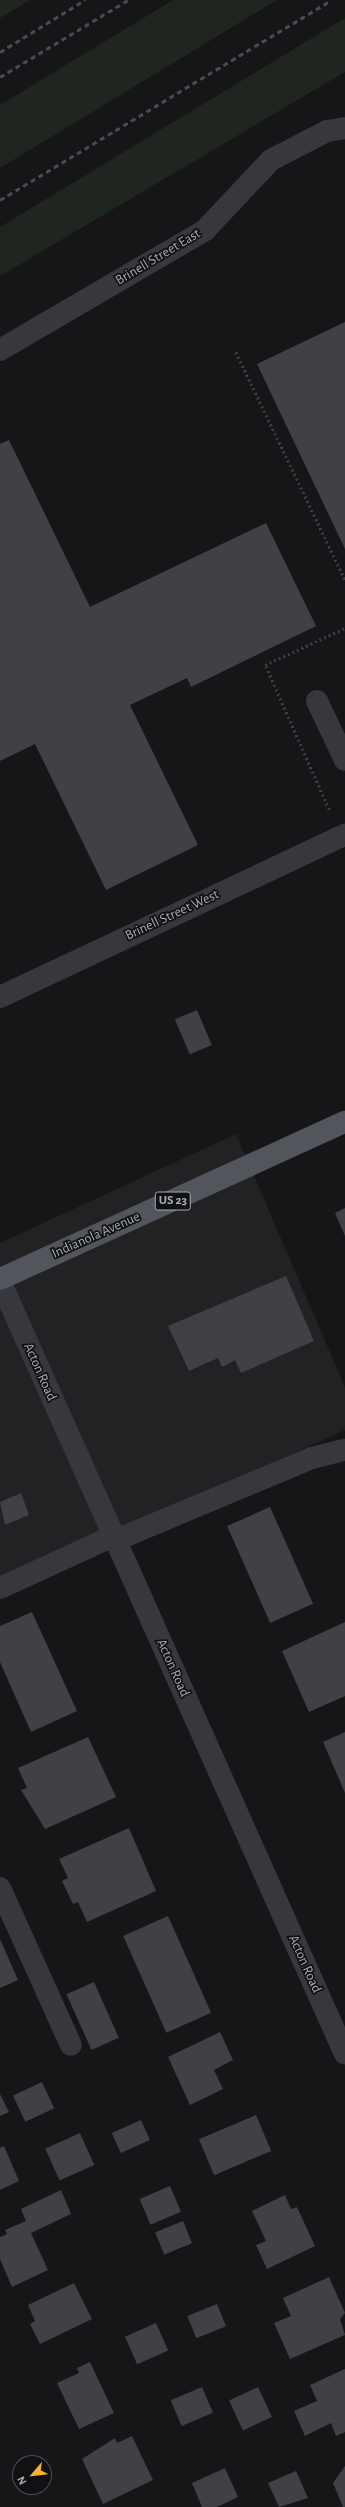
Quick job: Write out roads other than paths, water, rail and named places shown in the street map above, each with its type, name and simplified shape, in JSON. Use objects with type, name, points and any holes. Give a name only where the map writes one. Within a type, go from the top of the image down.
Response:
[{"type":"main road","name":"Indianola Avenue","points":[[0,1280],[345,1122]]},
{"type":"street","name":"Brinell Street East","points":[[0,350],[205,230],[271,160],[327,131],[345,128]]},
{"type":"street","points":[[317,701],[345,760]]},
{"type":"street","name":"Brinell Street West","points":[[0,997],[345,835]]},
{"type":"street","name":"Acton Road","points":[[0,1280],[345,2054]]},
{"type":"street","points":[[0,1588],[114,1538],[312,1458],[345,1450]]},
{"type":"street","points":[[0,1888],[71,2045]]},
{"type":"railway","points":[[0,52],[85,0]]},
{"type":"railway","points":[[0,77],[128,0]]},
{"type":"railway","points":[[0,200],[331,0]]}]
